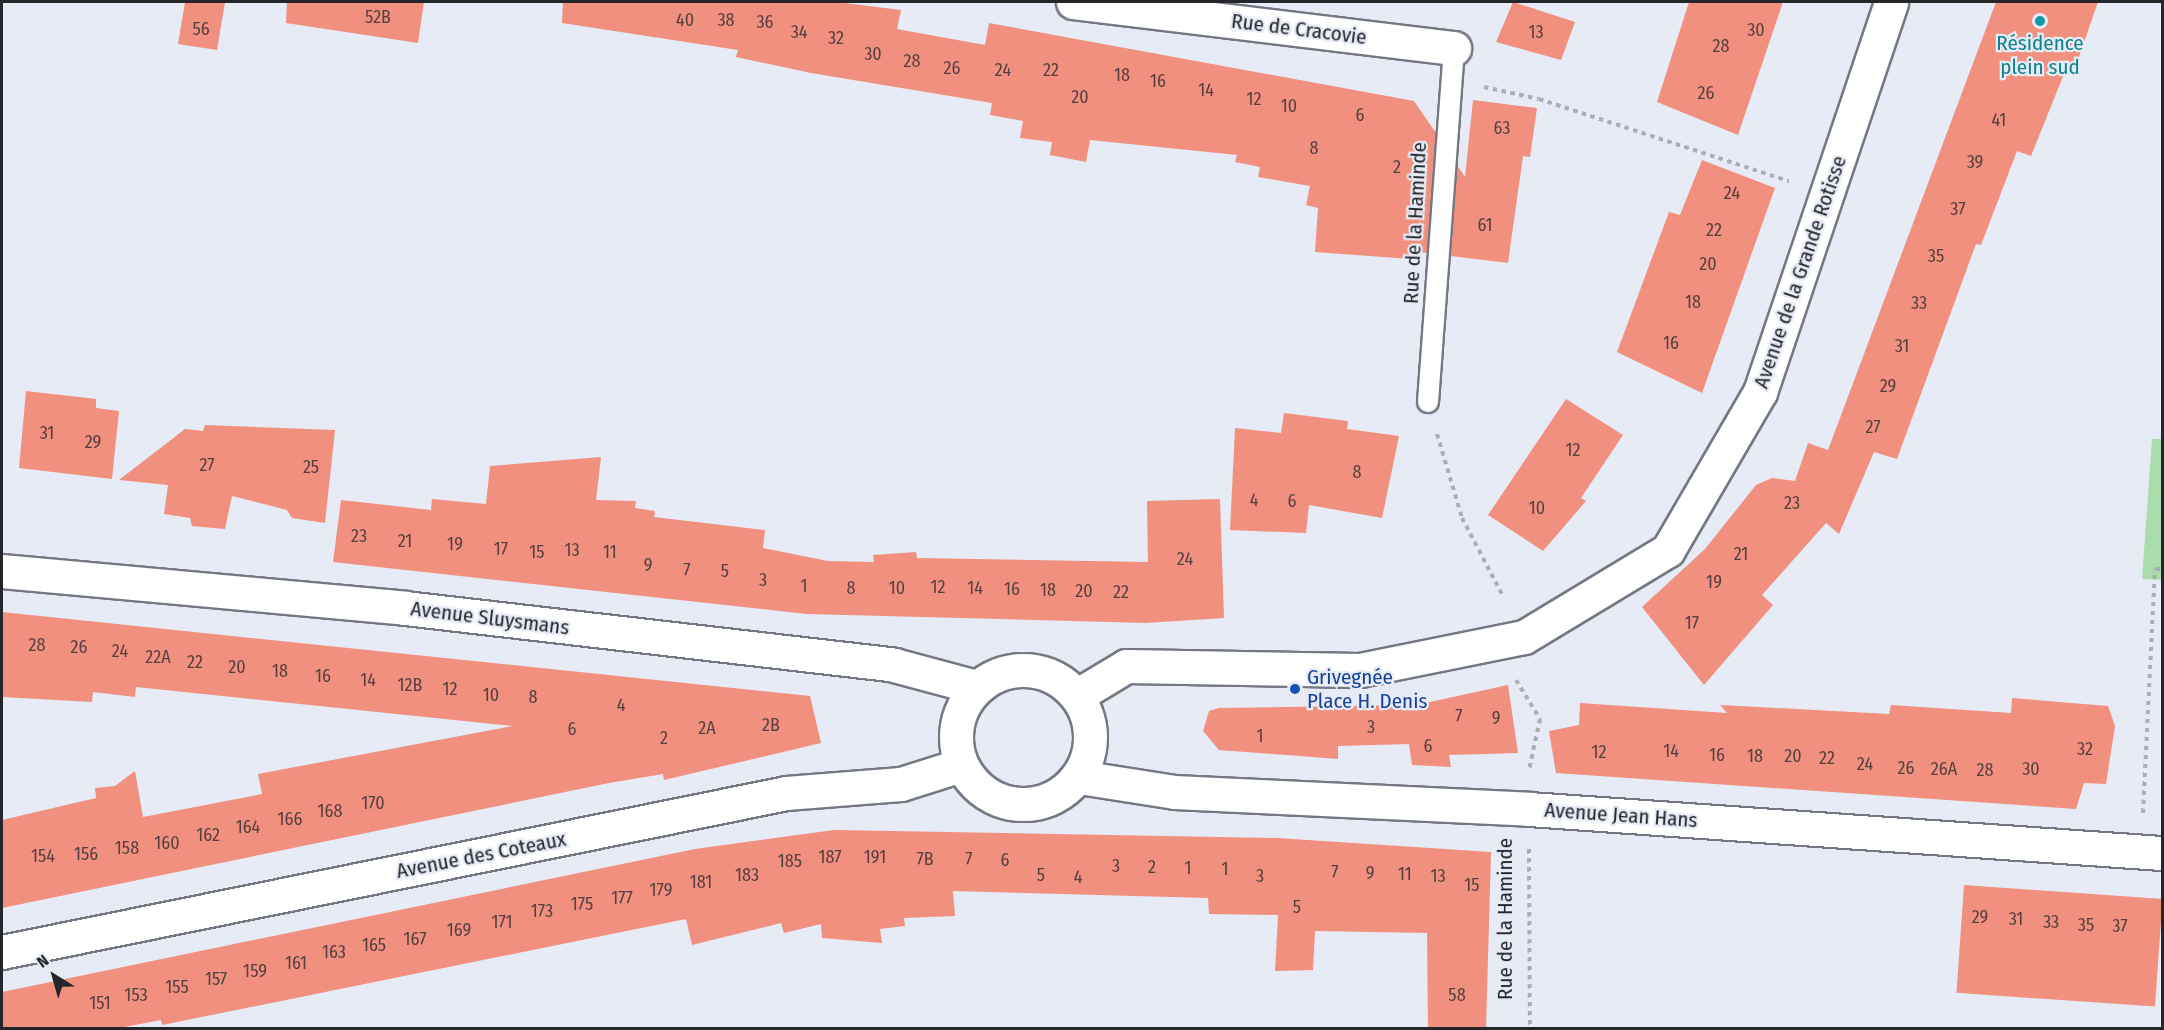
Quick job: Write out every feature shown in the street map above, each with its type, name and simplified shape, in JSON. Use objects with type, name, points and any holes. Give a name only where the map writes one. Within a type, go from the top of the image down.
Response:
[{"type":"street","name":"Rue de Cracovie","points":[[1072,2],[1454,48]]},
{"type":"street","name":"Avenue de la Grande Rotisse","points":[[1078,695],[1126,666],[1360,670],[1524,637],[1668,550],[1760,392],[1891,2]]},
{"type":"street","name":"Avenue Sluysmans","points":[[2,572],[405,608],[870,662],[976,687]]},
{"type":"street","points":[[1008,670],[1037,672],[1078,695],[1090,722],[1091,750],[1079,777],[1050,800],[1008,803],[980,790],[961,765],[955,741],[960,710],[976,687],[1008,670]]},
{"type":"street","name":"Avenue des Coteaux","points":[[2,952],[786,793],[901,784],[961,765]]},
{"type":"street","name":"Avenue Jean Hans","points":[[1079,777],[1175,792],[1528,809],[2152,852]]},
{"type":"lane","name":"Rue de la Haminde","points":[[1428,402],[1454,48]]},
{"type":"path","points":[[1475,86],[1539,99],[1827,193]]},
{"type":"path","points":[[2152,852],[2155,569],[2163,570]]},
{"type":"path","name":"Rue de la Haminde","points":[[1528,809],[1530,1029]]},
{"type":"green space","points":[[2152,439],[2162,439],[2162,580],[2142,579]]},
{"type":"building","points":[[185,2],[225,2],[217,50],[178,44]]},
{"type":"building","points":[[287,2],[424,2],[418,43],[286,23]]},
{"type":"building","points":[[563,2],[837,2],[901,10],[897,29],[985,45],[989,23],[1414,101],[1436,133],[1427,253],[1412,251],[1410,259],[1315,252],[1318,208],[1306,205],[1310,186],[1258,177],[1260,167],[1235,162],[1237,155],[1090,140],[1086,162],[1050,155],[1052,142],[1020,138],[1023,121],[990,115],[992,103],[811,73],[736,57],[738,50],[562,23]]},
{"type":"building","points":[[1513,2],[1575,22],[1561,60],[1496,42]]},
{"type":"building","points":[[1689,2],[1783,2],[1738,135],[1657,102]]},
{"type":"building","points":[[1996,2],[2098,2],[2074,71],[2066,69],[2031,156],[2017,151],[1981,245],[1976,244],[1897,459],[1874,452],[1839,534],[1826,523],[1762,595],[1773,605],[1704,685],[1642,607],[1705,549],[1756,485],[1772,478],[1795,481],[1808,443],[1828,450]]},
{"type":"building","points":[[1473,100],[1537,108],[1530,157],[1523,156],[1508,263],[1451,256],[1457,165],[1465,177]]},
{"type":"building","points":[[1702,160],[1775,188],[1702,393],[1617,352],[1669,212],[1680,215]]},
{"type":"building","points":[[26,391],[96,399],[96,408],[119,411],[112,479],[19,468]]},
{"type":"building","points":[[1566,399],[1623,435],[1581,498],[1586,501],[1543,551],[1488,515]]},
{"type":"building","points":[[1284,413],[1348,421],[1347,429],[1399,436],[1382,518],[1309,505],[1306,533],[1230,530],[1235,428],[1281,433]]},
{"type":"building","points":[[205,425],[335,430],[325,523],[292,518],[287,510],[232,496],[225,529],[192,526],[190,518],[164,514],[168,485],[119,480],[185,429],[203,431]]},
{"type":"building","points":[[601,457],[596,500],[636,501],[635,508],[655,511],[654,517],[765,530],[763,548],[828,561],[874,562],[873,555],[916,552],[917,558],[1148,562],[1147,501],[1220,499],[1224,618],[1145,623],[807,614],[333,562],[341,500],[431,510],[432,499],[486,504],[490,466]]},
{"type":"building","points":[[2,612],[810,696],[821,743],[664,780],[663,774],[609,783],[2,908],[2,820],[96,798],[95,788],[115,786],[135,771],[143,817],[262,794],[258,774],[513,726],[136,687],[135,697],[93,692],[92,702],[2,697]]},
{"type":"building","points":[[1508,685],[1518,753],[1449,755],[1451,767],[1412,765],[1409,744],[1338,746],[1338,759],[1219,750],[1203,731],[1209,711],[1219,708],[1416,705]]},
{"type":"building","points":[[2012,698],[2108,706],[2115,726],[2106,784],[2084,783],[2076,809],[1556,773],[1549,731],[1579,725],[1580,703],[1727,713],[1720,705],[1889,714],[1891,705],[2011,713]]},
{"type":"building","points":[[834,830],[1277,838],[1491,852],[1486,1029],[1428,1029],[1427,933],[1315,931],[1313,970],[1275,971],[1278,915],[1209,914],[1208,898],[953,891],[955,916],[904,918],[905,926],[880,929],[882,943],[822,938],[821,924],[784,933],[781,923],[692,945],[686,919],[162,1025],[161,1020],[114,1029],[2,1029],[2,992],[695,849]]},
{"type":"building","points":[[1964,885],[2162,899],[2155,1007],[1956,993]]},
{"type":"place","name":"Résidence plein sud","points":[[2040,21]]},
{"type":"place","name":"Grivegnée Place H. Denis","points":[[1295,689]]}]
